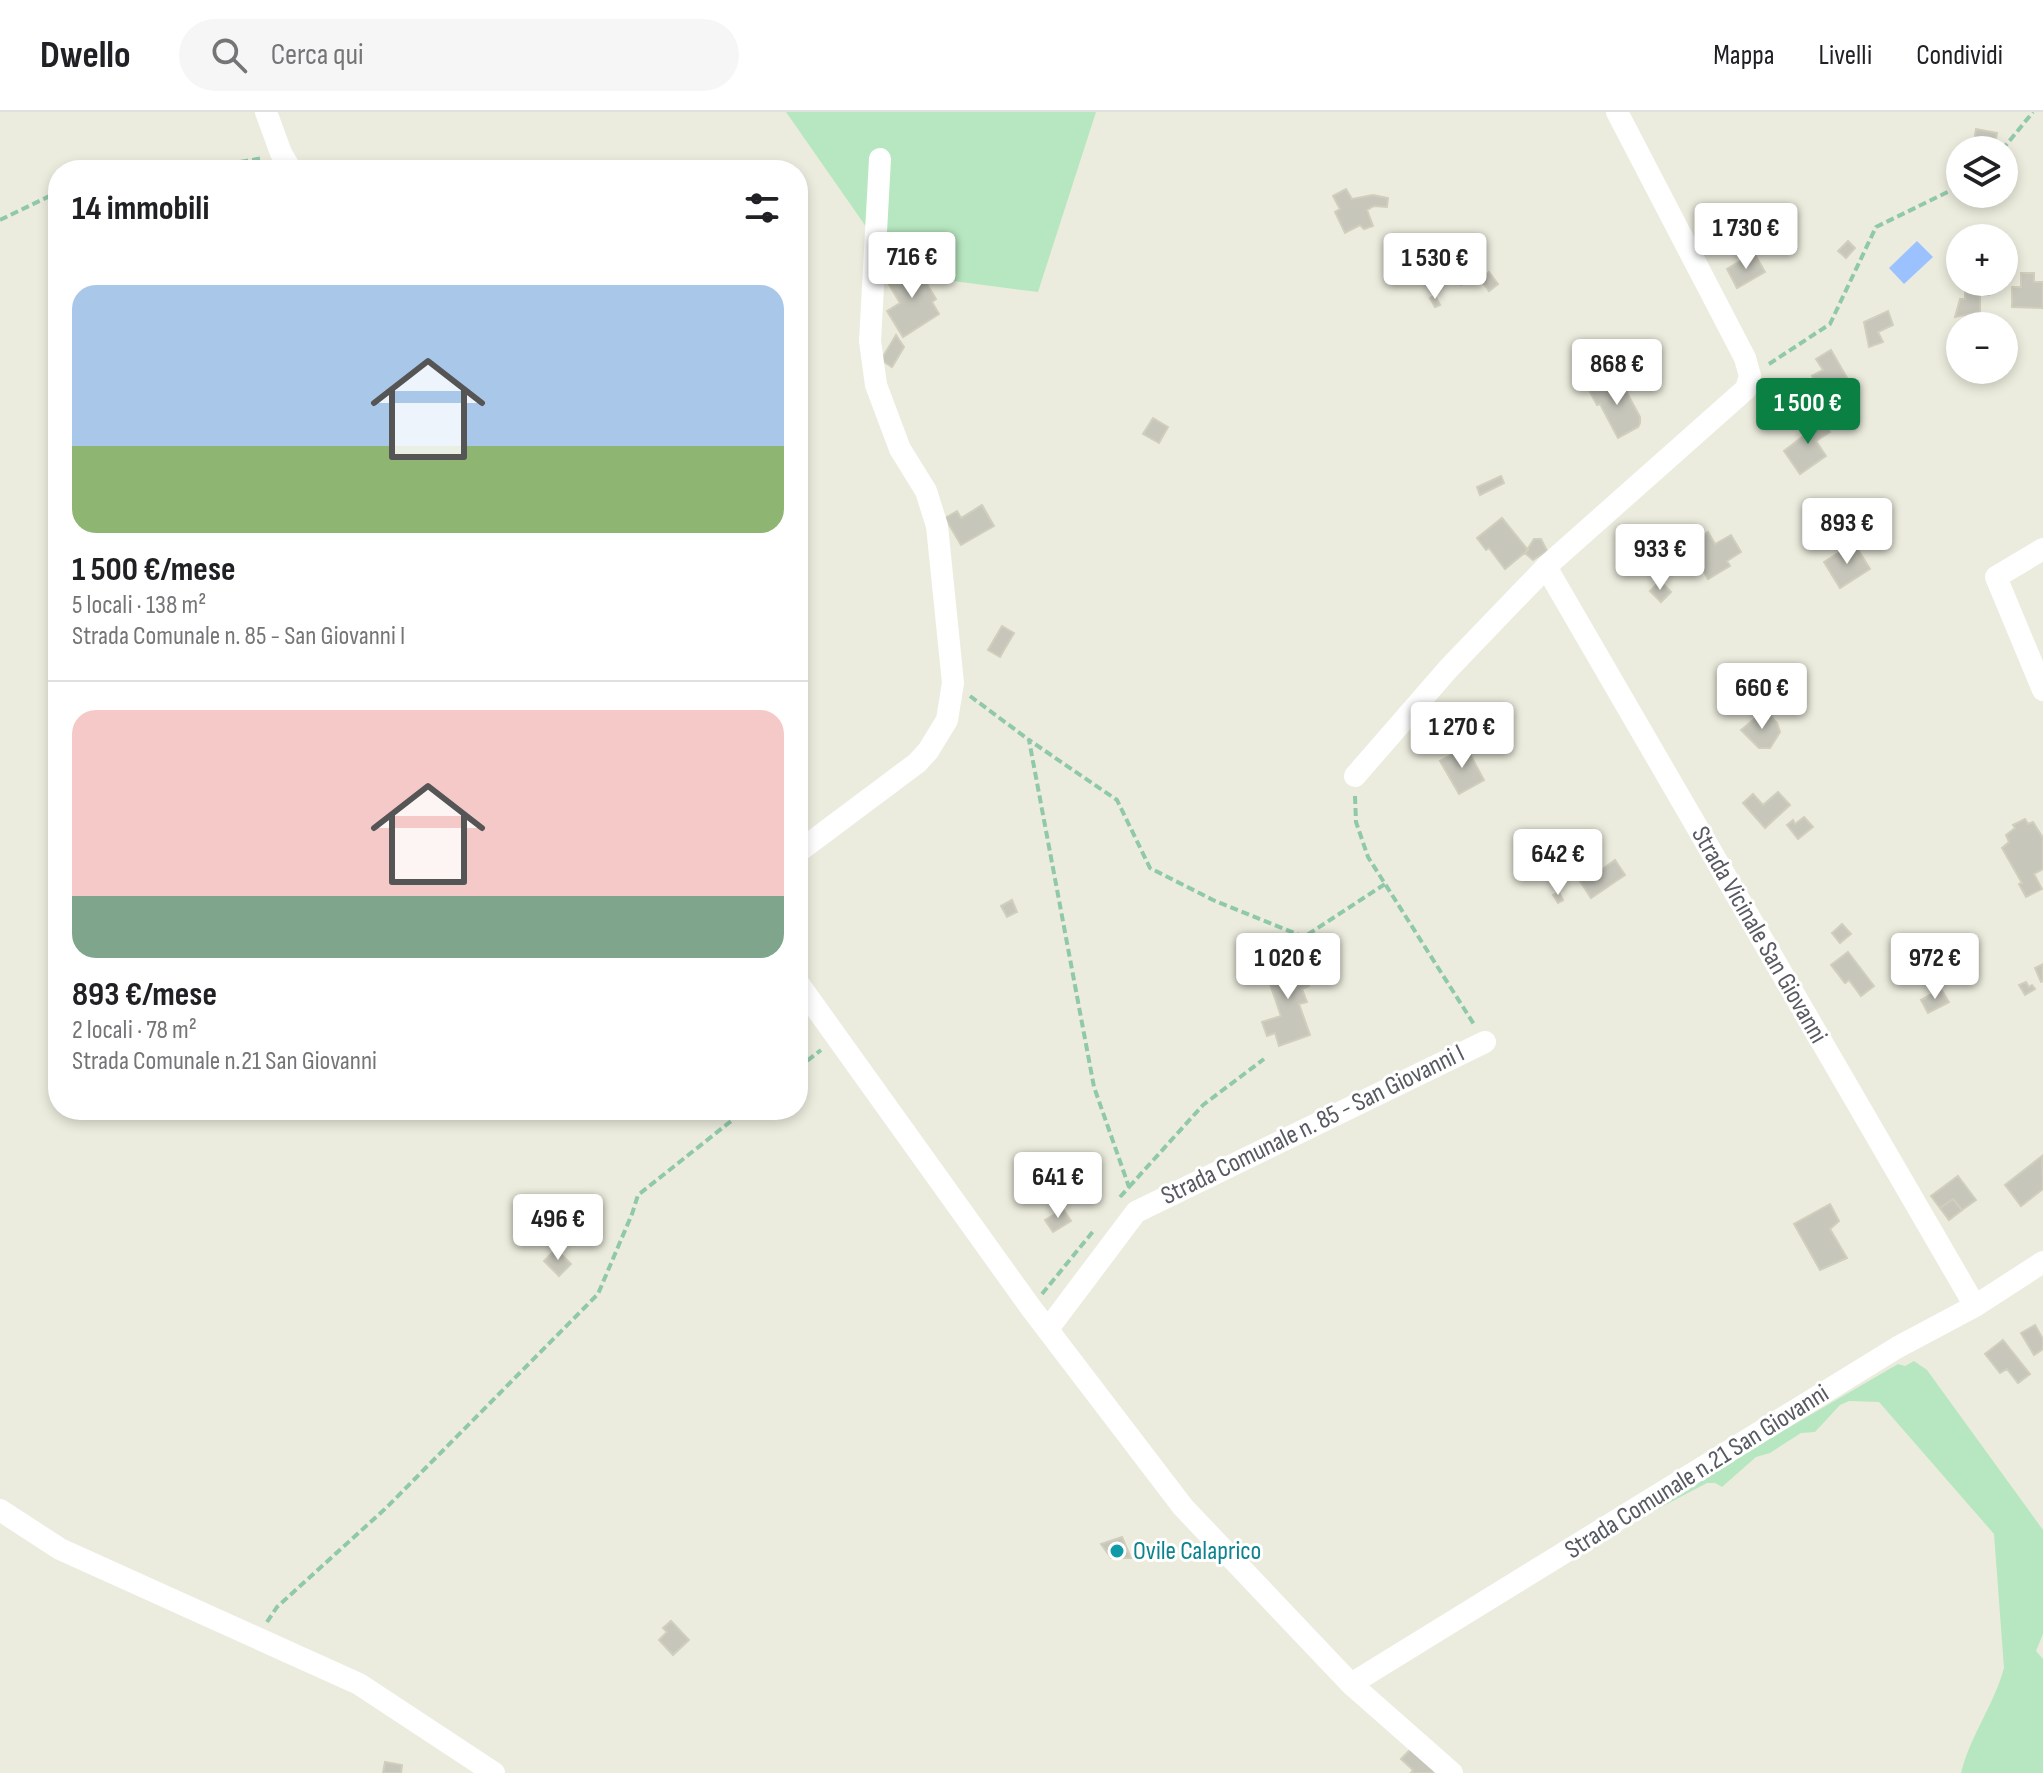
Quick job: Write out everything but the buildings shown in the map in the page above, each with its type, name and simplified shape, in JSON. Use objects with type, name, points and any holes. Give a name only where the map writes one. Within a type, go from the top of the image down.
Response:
[{"type":"street","points":[[266,112],[285,160]]},
{"type":"street","points":[[1355,776],[1449,668],[1550,563],[1746,389],[1750,376],[1745,358],[1617,112]]},
{"type":"street","points":[[808,845],[917,763],[928,751],[947,720],[953,683],[937,526],[926,491],[900,449],[876,385],[870,341],[880,159]]},
{"type":"street","points":[[2043,549],[1996,577],[2043,690]]},
{"type":"street","name":"Strada Vicinale San Giovanni","points":[[1550,563],[1549,572],[1556,586],[1975,1306]]},
{"type":"street","points":[[808,996],[1031,1308],[1183,1507],[1351,1684],[1452,1773]]},
{"type":"street","name":"Strada Comunale n. 85 - San Giovanni I","points":[[1048,1329],[1136,1212],[1485,1042]]},
{"type":"street","name":"Strada Comunale n.21 San Giovanni","points":[[1351,1684],[1898,1347],[1975,1306],[2043,1262]]},
{"type":"street","points":[[0,1510],[60,1549],[359,1684],[494,1773]]},
{"type":"path","points":[[2013,136],[2033,112]]},
{"type":"path","points":[[1750,376],[1830,324],[1876,227],[1946,193]]},
{"type":"path","points":[[0,220],[48,197]]},
{"type":"path","points":[[953,683],[1117,800],[1150,868],[1213,900],[1304,937],[1385,884]]},
{"type":"path","points":[[1029,740],[1094,1087],[1129,1187]]},
{"type":"path","name":"Strada Comunale n. 85 - San Giovanni I","points":[[1355,776],[1356,822],[1368,857],[1485,1042]]},
{"type":"path","points":[[808,1061],[840,1038]]},
{"type":"path","points":[[1119,1199],[1203,1105],[1264,1059]]},
{"type":"path","points":[[257,1638],[277,1607],[386,1508],[598,1294],[638,1195],[732,1120]]},
{"type":"path","points":[[1031,1308],[1099,1223]]},
{"type":"green space","points":[[786,112],[1096,112],[1038,292],[899,274]]},
{"type":"green space","points":[[1914,1361],[1927,1370],[2043,1530],[2043,1634],[2036,1651],[2043,1659],[2043,1773],[1961,1773],[2004,1668],[1994,1534],[1879,1402],[1849,1401],[1840,1405],[1815,1432],[1801,1433],[1770,1453],[1756,1457],[1722,1487],[1707,1483],[1557,1562],[1898,1364],[1905,1366]]},
{"type":"water","points":[[1917,241],[1933,257],[1904,284],[1889,268]]},
{"type":"place","name":"Ovile Calaprico","points":[[1117,1551]]}]
